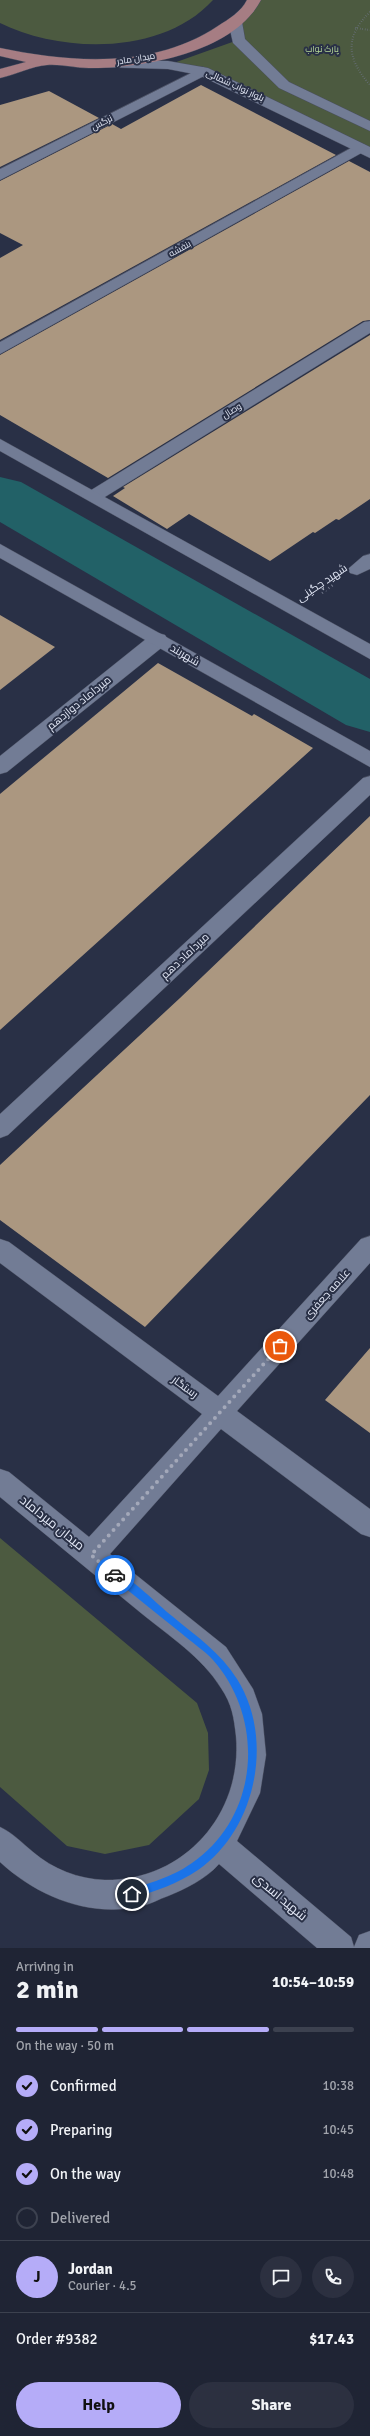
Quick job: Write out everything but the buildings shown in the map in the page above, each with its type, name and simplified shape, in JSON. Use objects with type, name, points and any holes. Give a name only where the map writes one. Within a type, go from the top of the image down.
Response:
[{"type":"main road","name":"میدان مادر","points":[[0,52],[44,62],[64,64],[121,63],[174,53],[218,35],[251,6]]},
{"type":"main road","points":[[0,74],[44,62]]},
{"type":"street","points":[[251,6],[235,21],[238,40],[284,85],[370,128]]},
{"type":"street","name":"بلوار نواب شمالی","points":[[64,64],[168,65],[203,71],[365,150]]},
{"type":"street","name":"نرگس","points":[[0,175],[203,71]]},
{"type":"street","name":"بنفشه","points":[[0,349],[365,150]]},
{"type":"street","name":"وصال","points":[[94,496],[370,326]]},
{"type":"street","points":[[0,444],[370,652]]},
{"type":"street","name":"شهربند","points":[[0,550],[370,760]]},
{"type":"street","name":"میرداماد دوازدهم","points":[[0,767],[158,640]]},
{"type":"street","name":"میرداماد دهم","points":[[0,1128],[370,783]]},
{"type":"street","name":"علامه جعفری","points":[[91,1555],[370,1246]]},
{"type":"street","name":"رستگار","points":[[0,1249],[370,1524]]},
{"type":"street","name":"میدان میرداماد","points":[[0,1481],[216,1657],[235,1683],[248,1713],[253,1746],[250,1780],[240,1813],[219,1845],[196,1866],[166,1884],[132,1894],[97,1895],[63,1887],[32,1872],[0,1842]]},
{"type":"street","name":"شهید اسدی","points":[[219,1845],[340,1948]]},
{"type":"path","points":[[370,12],[355,28],[351,40],[350,52],[354,64],[370,85]]},
{"type":"path","points":[[355,28],[370,30]]},
{"type":"path","name":"شهید چگینی","points":[[295,611],[364,564]]},
{"type":"green space","points":[[0,0],[213,0],[192,18],[167,31],[140,40],[111,44],[82,44],[53,40],[25,33],[0,23]]},
{"type":"green space","name":"پارک نواب","points":[[254,0],[370,0],[370,153],[203,71],[168,65],[238,40],[235,21]]},
{"type":"green space","points":[[0,1538],[197,1703],[208,1733],[209,1770],[199,1799],[149,1845],[105,1854],[67,1846],[0,1787]]},
{"type":"waterway","points":[[0,496],[370,709]]},
{"type":"way so far","points":[[115,1575],[91,1555],[280,1346]]},
{"type":"route","points":[[115,1575],[216,1657],[235,1683],[248,1713],[253,1746],[250,1780],[240,1813],[219,1845],[196,1866],[166,1884],[132,1894]]}]
